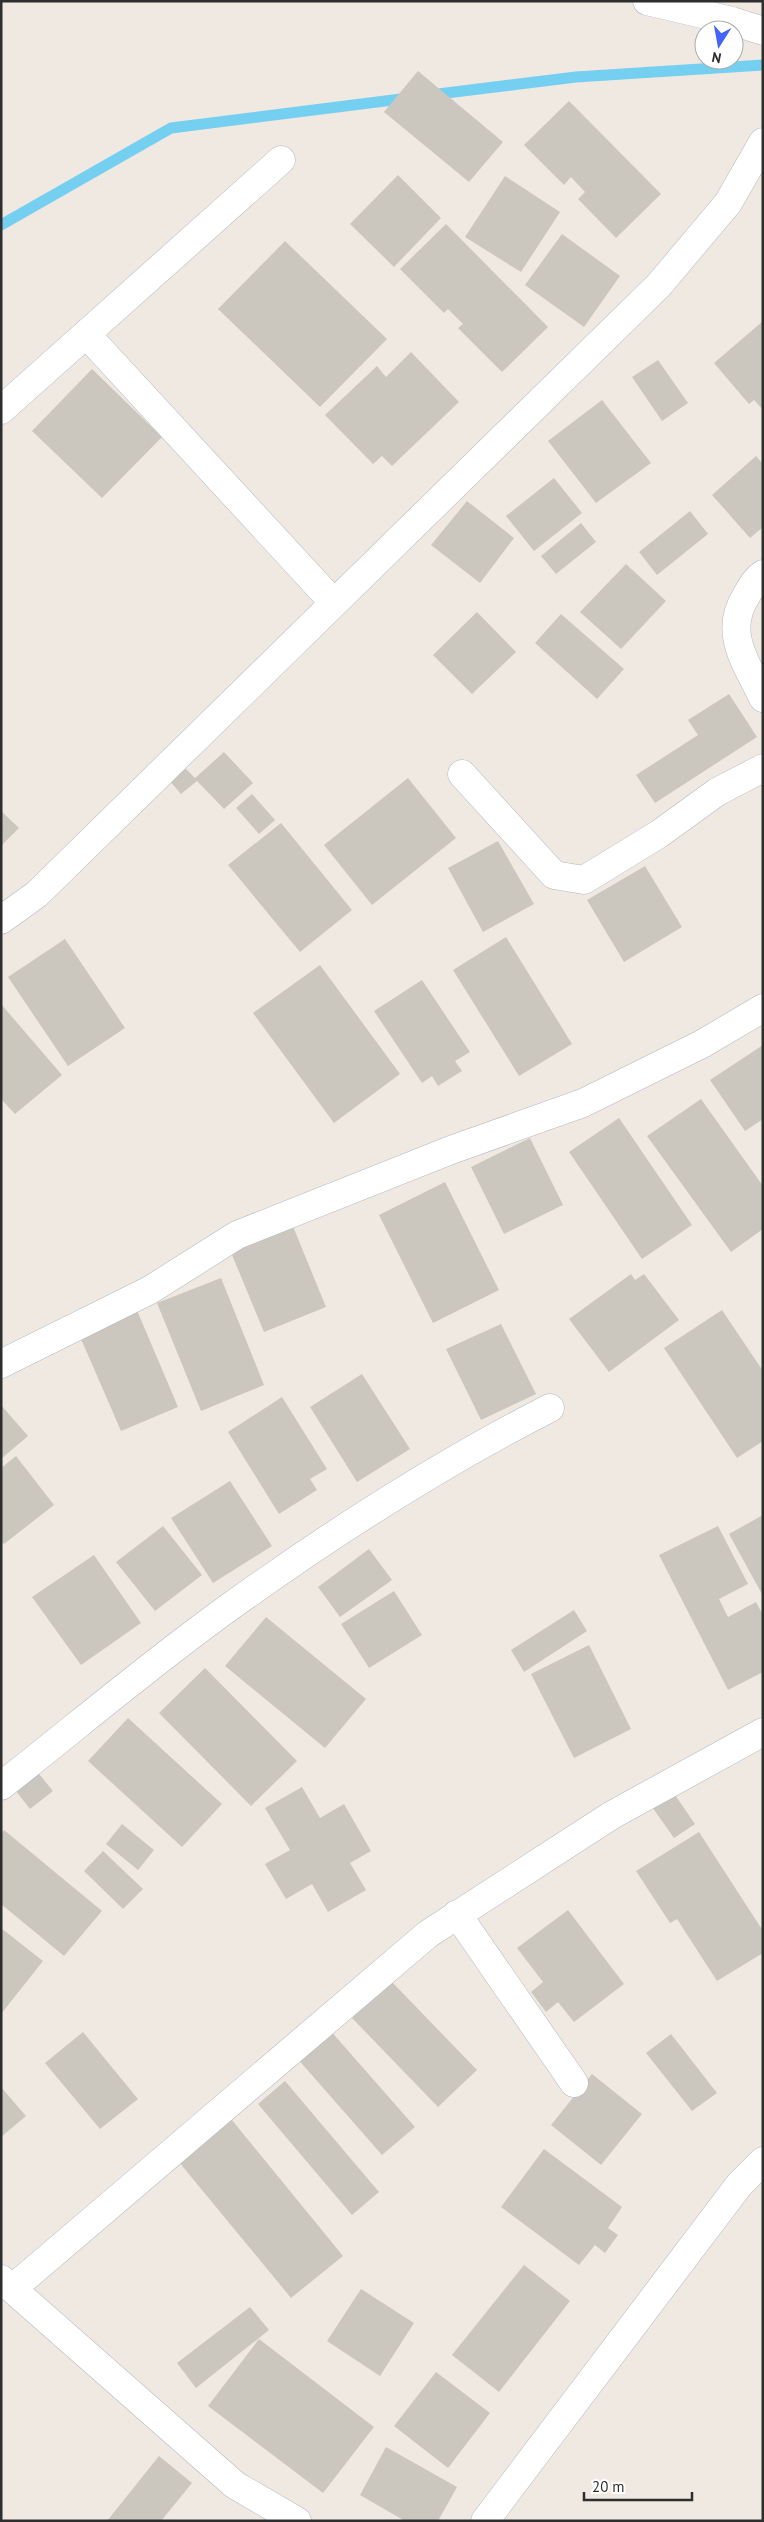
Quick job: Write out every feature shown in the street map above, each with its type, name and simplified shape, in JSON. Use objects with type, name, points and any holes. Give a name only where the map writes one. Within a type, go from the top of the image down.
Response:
[{"type":"street","points":[[647,1],[732,21],[763,31]]},
{"type":"street","points":[[1,920],[37,894],[659,285],[728,203],[763,142]]},
{"type":"street","points":[[1,410],[281,160]]},
{"type":"street","points":[[86,334],[334,603]]},
{"type":"street","points":[[763,574],[758,577],[738,608],[735,638],[763,698]]},
{"type":"street","points":[[462,774],[554,875],[584,880],[659,834],[717,792],[763,768]]},
{"type":"street","points":[[1,1364],[150,1290],[237,1235],[450,1150],[583,1103],[702,1044],[763,1008]]},
{"type":"street","points":[[1,1786],[223,1612],[357,1520],[488,1440],[550,1408]]},
{"type":"street","points":[[298,2521],[235,2485],[7,2284],[428,1934],[612,1815],[763,1732]]},
{"type":"street","points":[[457,1914],[574,2083]]},
{"type":"street","points":[[485,2521],[739,2185],[763,2161]]},
{"type":"building","points":[[418,71],[503,142],[469,182],[384,112]]},
{"type":"building","points":[[569,101],[661,194],[616,238],[578,199],[585,192],[571,177],[564,185],[524,145]]},
{"type":"building","points":[[398,175],[441,218],[394,267],[350,224]]},
{"type":"building","points":[[505,176],[560,212],[521,272],[465,237]]},
{"type":"building","points":[[446,224],[548,327],[502,372],[458,328],[463,324],[448,309],[444,313],[400,269]]},
{"type":"building","points":[[562,234],[620,276],[584,327],[525,285]]},
{"type":"building","points":[[285,241],[387,339],[320,407],[218,309]]},
{"type":"building","points":[[763,321],[763,410],[754,400],[749,404],[714,363]]},
{"type":"building","points":[[411,352],[459,402],[392,466],[382,456],[373,464],[325,415],[377,366],[386,377]]},
{"type":"building","points":[[658,360],[688,403],[662,421],[632,377]]},
{"type":"building","points":[[92,369],[162,437],[102,498],[32,431]]},
{"type":"building","points":[[602,400],[651,463],[596,503],[548,441]]},
{"type":"building","points":[[756,456],[763,464],[763,527],[750,538],[712,495]]},
{"type":"building","points":[[554,478],[582,513],[534,551],[506,516]]},
{"type":"building","points":[[467,501],[514,538],[480,583],[431,545]]},
{"type":"building","points":[[690,511],[708,534],[657,575],[639,552]]},
{"type":"building","points":[[581,523],[596,542],[556,574],[541,556]]},
{"type":"building","points":[[626,564],[666,601],[621,649],[580,612]]},
{"type":"building","points":[[477,612],[516,652],[472,694],[433,655]]},
{"type":"building","points":[[561,614],[624,669],[597,699],[535,643]]},
{"type":"building","points":[[729,694],[757,737],[655,803],[636,775],[698,735],[688,720]]},
{"type":"building","points":[[224,752],[253,783],[224,809],[197,781],[181,794],[168,779],[183,766],[195,778]]},
{"type":"building","points":[[408,778],[456,838],[372,905],[324,845]]},
{"type":"building","points":[[252,794],[275,820],[259,834],[236,808]]},
{"type":"building","points":[[1,811],[19,828],[1,846]]},
{"type":"building","points":[[281,823],[352,910],[300,952],[228,865]]},
{"type":"building","points":[[498,841],[534,904],[483,932],[448,868]]},
{"type":"building","points":[[645,866],[682,927],[624,962],[587,900]]},
{"type":"building","points":[[506,937],[572,1044],[519,1076],[453,970]]},
{"type":"building","points":[[65,939],[125,1028],[68,1066],[8,977]]},
{"type":"building","points":[[320,965],[400,1074],[334,1123],[253,1013]]},
{"type":"building","points":[[422,980],[470,1052],[455,1061],[462,1071],[438,1086],[432,1076],[422,1083],[374,1011]]},
{"type":"building","points":[[1,1004],[62,1075],[15,1114],[1,1099]]},
{"type":"building","points":[[763,1045],[763,1119],[745,1131],[710,1080]]},
{"type":"building","points":[[701,1099],[763,1186],[763,1229],[731,1252],[647,1136]]},
{"type":"building","points":[[619,1118],[692,1225],[642,1259],[569,1152]]},
{"type":"building","points":[[530,1138],[563,1205],[504,1234],[471,1167]]},
{"type":"building","points":[[445,1182],[499,1290],[433,1323],[379,1215]]},
{"type":"building","points":[[292,1224],[326,1307],[264,1332],[230,1250]]},
{"type":"building","points":[[631,1274],[635,1280],[644,1274],[679,1320],[609,1372],[569,1319]]},
{"type":"building","points":[[221,1278],[264,1385],[201,1411],[157,1303]]},
{"type":"building","points":[[136,1308],[178,1407],[121,1431],[78,1332]]},
{"type":"building","points":[[722,1310],[763,1371],[763,1441],[737,1458],[664,1348]]},
{"type":"building","points":[[501,1324],[536,1394],[481,1420],[446,1349]]},
{"type":"building","points":[[362,1374],[410,1449],[357,1482],[310,1407]]},
{"type":"building","points":[[282,1397],[327,1469],[310,1479],[317,1490],[279,1514],[228,1432]]},
{"type":"building","points":[[1,1405],[28,1436],[1,1459]]},
{"type":"building","points":[[16,1456],[54,1505],[4,1544],[1,1541],[1,1468]]},
{"type":"building","points":[[230,1481],[272,1546],[213,1583],[171,1518]]},
{"type":"building","points":[[763,1515],[763,1596],[729,1534]]},
{"type":"building","points":[[163,1526],[202,1575],[155,1611],[116,1562]]},
{"type":"building","points":[[718,1526],[748,1584],[719,1599],[728,1617],[756,1602],[763,1615],[763,1672],[728,1690],[659,1555]]},
{"type":"building","points":[[369,1549],[392,1580],[340,1617],[318,1587]]},
{"type":"building","points":[[94,1555],[141,1623],[81,1665],[32,1597]]},
{"type":"building","points":[[394,1591],[422,1635],[369,1668],[341,1624]]},
{"type":"building","points":[[574,1610],[587,1631],[524,1672],[511,1650]]},
{"type":"building","points":[[266,1617],[366,1699],[325,1748],[225,1666]]},
{"type":"building","points":[[589,1645],[631,1729],[574,1758],[531,1674]]},
{"type":"building","points":[[205,1668],[297,1761],[251,1806],[159,1713]]},
{"type":"building","points":[[128,1718],[222,1804],[182,1847],[88,1761]]},
{"type":"building","points":[[35,1769],[53,1791],[30,1809],[12,1786]]},
{"type":"building","points":[[302,1787],[320,1818],[344,1804],[371,1851],[350,1863],[366,1890],[328,1912],[312,1884],[286,1899],[265,1864],[290,1850],[265,1808]]},
{"type":"building","points":[[673,1792],[695,1824],[674,1838],[652,1807]]},
{"type":"building","points":[[122,1824],[154,1850],[138,1870],[106,1844]]},
{"type":"building","points":[[4,1830],[102,1911],[64,1956],[1,1904],[1,1834]]},
{"type":"building","points":[[699,1832],[763,1931],[763,1953],[717,1981],[677,1919],[670,1923],[636,1871]]},
{"type":"building","points":[[103,1851],[143,1889],[123,1909],[84,1871]]},
{"type":"building","points":[[568,1910],[624,1984],[574,2022],[558,2002],[546,2012],[531,1992],[543,1982],[517,1948]]},
{"type":"building","points":[[1,1928],[43,1961],[1,2014]]},
{"type":"building","points":[[391,1981],[477,2070],[438,2107],[352,2018]]},
{"type":"building","points":[[329,2029],[415,2127],[382,2155],[296,2057]]},
{"type":"building","points":[[83,2032],[138,2099],[100,2129],[45,2063]]},
{"type":"building","points":[[671,2034],[717,2093],[692,2111],[646,2053]]},
{"type":"building","points":[[592,2074],[642,2114],[601,2165],[551,2125]]},
{"type":"building","points":[[285,2081],[379,2192],[352,2215],[258,2104]]},
{"type":"building","points":[[1,2087],[26,2116],[1,2137]]},
{"type":"building","points":[[227,2114],[343,2256],[291,2298],[174,2156]]},
{"type":"building","points":[[544,2149],[622,2207],[608,2228],[618,2235],[605,2253],[595,2245],[579,2265],[501,2207]]},
{"type":"building","points":[[524,2265],[570,2301],[499,2392],[452,2355]]},
{"type":"building","points":[[361,2289],[414,2323],[380,2376],[327,2341]]},
{"type":"building","points":[[250,2307],[269,2330],[196,2388],[177,2363]]},
{"type":"building","points":[[259,2339],[374,2427],[323,2493],[208,2406]]},
{"type":"building","points":[[436,2372],[490,2413],[448,2468],[394,2426]]},
{"type":"building","points":[[386,2447],[457,2487],[438,2521],[405,2521],[360,2495]]},
{"type":"building","points":[[159,2456],[192,2483],[161,2521],[107,2521]]},
{"type":"waterway","points":[[430,95],[576,77],[763,65]]},
{"type":"waterway","points":[[1,225],[171,128],[409,98]]}]
